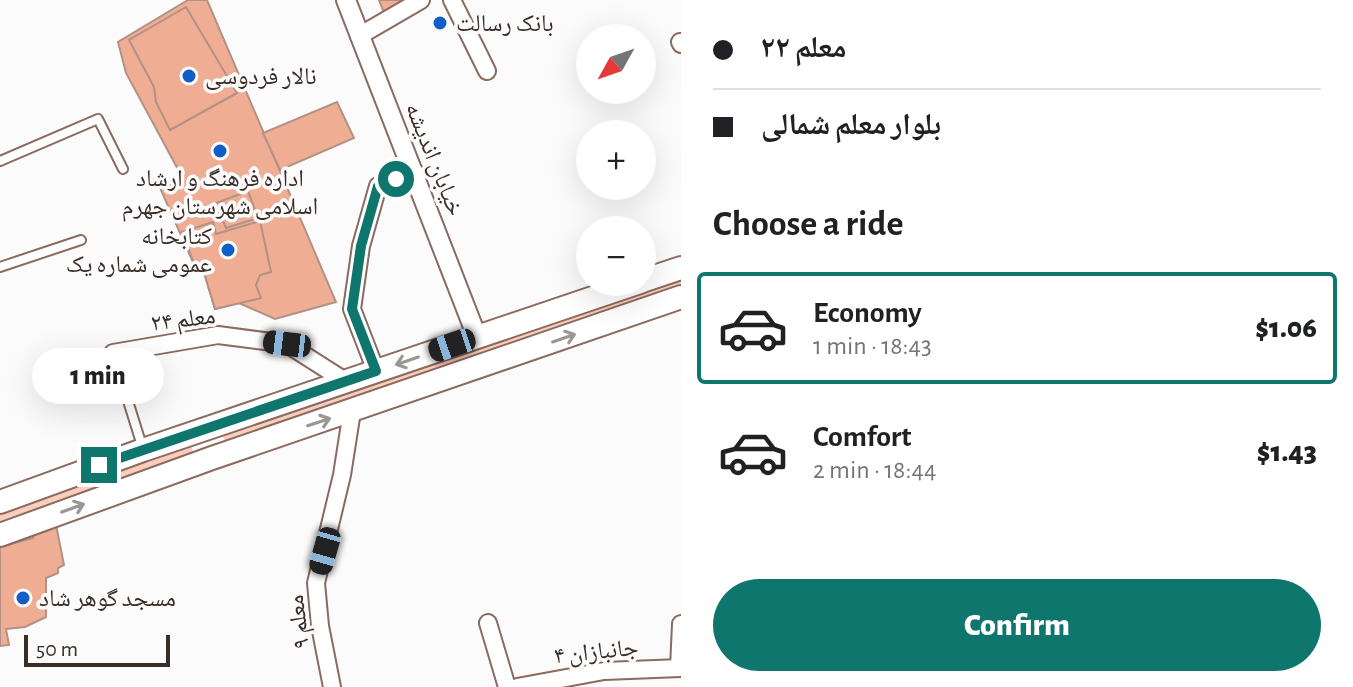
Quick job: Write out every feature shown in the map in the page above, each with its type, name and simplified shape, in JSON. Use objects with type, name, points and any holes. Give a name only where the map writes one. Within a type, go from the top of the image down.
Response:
[{"type":"main road","points":[[656,277],[681,268]]},
{"type":"main road","points":[[0,502],[143,450],[599,296]]},
{"type":"main road","points":[[0,535],[212,458],[681,297]]},
{"type":"main road","points":[[202,431],[212,458]]},
{"type":"street","name":"خیابان اندیشه","points":[[346,0],[477,337]]},
{"type":"street","points":[[359,36],[421,0]]},
{"type":"street","points":[[452,0],[487,71]]},
{"type":"street","points":[[376,371],[352,309],[361,246],[378,186],[415,172]]},
{"type":"street","name":"معلم ۲۴","points":[[113,353],[218,335],[287,344],[345,381]]},
{"type":"street","name":"معلم ۹","points":[[332,687],[320,626],[316,583],[342,475],[352,411]]},
{"type":"street","points":[[488,623],[507,687]]},
{"type":"street","points":[[680,668],[681,624]]},
{"type":"street","name":"جانبازان ۴","points":[[517,687],[604,671],[680,668]]},
{"type":"lane","points":[[0,161],[98,119],[123,169]]},
{"type":"lane","points":[[0,267],[81,240]]},
{"type":"lane","points":[[113,353],[143,450]]},
{"type":"shaded area","points":[[681,276],[681,291],[226,445],[222,432],[622,296],[656,296],[656,284]]},
{"type":"shaded area","points":[[190,443],[195,457],[0,527],[0,511]]},
{"type":"building","name":"اداره فرهنگ و ارشاد اسلامی شهرستان جهرم","points":[[188,0],[207,0],[336,302],[275,319],[239,303],[215,309],[202,266],[196,269],[160,188],[181,175],[126,73],[118,42]]},
{"type":"building","points":[[379,0],[405,0],[384,13]]},
{"type":"building","name":"نالار فردوسی","points":[[186,7],[237,93],[170,130],[156,102],[154,87],[129,40]]},
{"type":"building","points":[[337,102],[354,138],[280,170],[263,133]]},
{"type":"building","points":[[248,191],[258,218],[226,228],[216,203]]},
{"type":"building","name":"کتابخانه عمومی شماره یک","points":[[260,221],[271,272],[260,275],[256,285],[261,298],[215,309],[202,266],[196,269],[182,232],[213,222],[216,234]]},
{"type":"building","name":"مسجد گوهر شاد","points":[[56,525],[64,565],[58,568],[58,573],[46,578],[46,617],[25,627],[6,629],[9,645],[0,646],[0,547],[33,538],[33,532]]},
{"type":"place","name":"بانک رسالت","points":[[440,23]]},
{"type":"place","name":"نالار فردوسی","points":[[189,76]]},
{"type":"place","name":"اداره فرهنگ و ارشاد اسلامی شهرستان جهرم","points":[[220,151]]},
{"type":"place","name":"کتابخانه عمومی شماره یک","points":[[228,250]]},
{"type":"place","name":"مسجد گوهر شاد","points":[[23,598]]},
{"type":"route","points":[[99,465],[376,371],[352,309],[361,246],[378,186],[396,179]]}]
